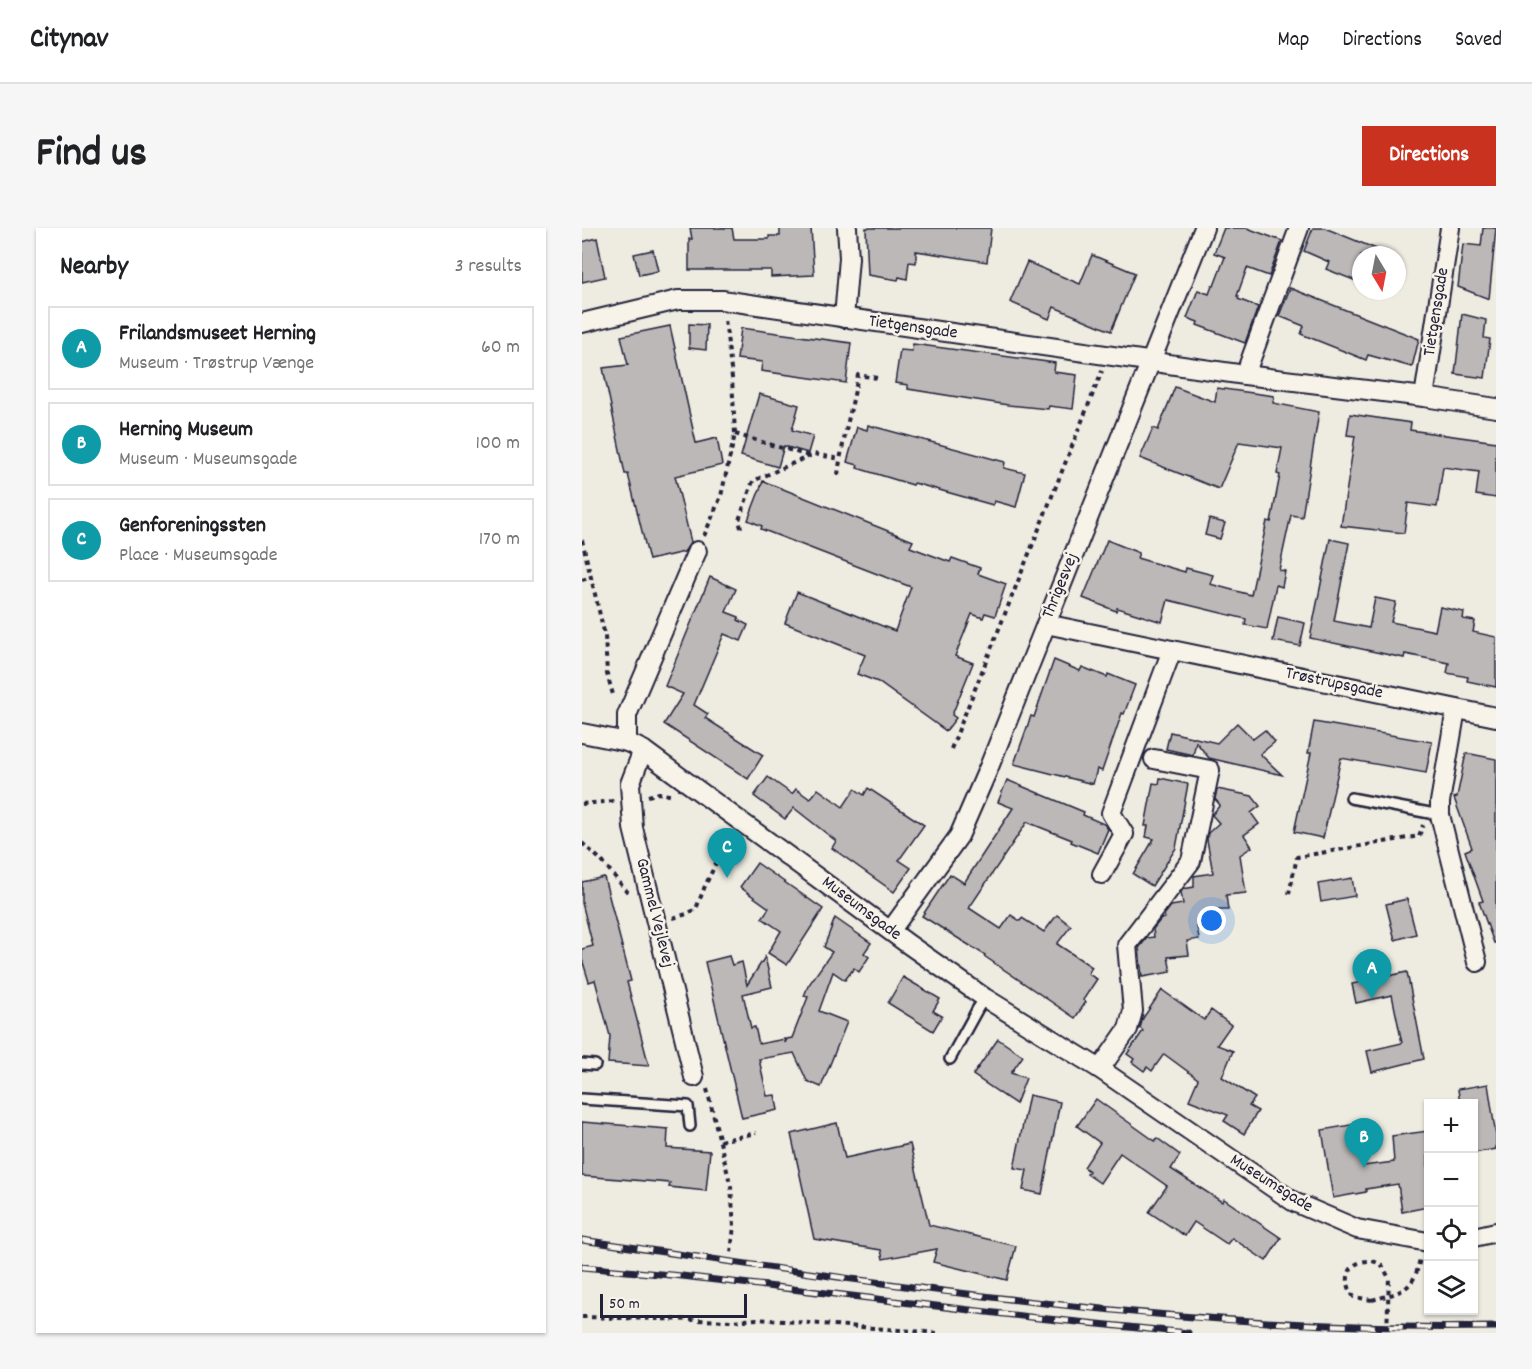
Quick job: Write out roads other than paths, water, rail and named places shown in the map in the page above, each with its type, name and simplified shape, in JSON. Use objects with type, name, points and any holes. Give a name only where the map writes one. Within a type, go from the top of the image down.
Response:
[{"type":"street","points":[[844,318],[849,258],[847,228]]},
{"type":"street","name":"Thrigesvej","points":[[891,930],[959,836],[989,768],[1204,228]]},
{"type":"street","points":[[1245,375],[1299,228]]},
{"type":"street","name":"Tietgensgade","points":[[1424,397],[1450,228]]},
{"type":"street","name":"Tietgensgade","points":[[582,323],[678,300],[722,300],[1151,362],[1496,408]]},
{"type":"street","points":[[635,746],[627,715],[697,551]]},
{"type":"street","name":"Trøstrupsgade","points":[[1046,624],[1496,717]]},
{"type":"street","points":[[1102,874],[1124,834],[1111,813],[1172,650]]},
{"type":"street","points":[[1456,709],[1440,802],[1433,814],[1477,962]]},
{"type":"street","name":"Museumsgade","points":[[582,733],[635,746],[985,998],[1100,1070],[1294,1202],[1357,1230],[1424,1242]]},
{"type":"street","name":"Gammel Vejlevej","points":[[635,746],[630,784],[633,828],[694,1077]]},
{"type":"street","points":[[1100,1070],[1128,1029],[1132,1011],[1127,945],[1191,861],[1210,770],[1154,759]]},
{"type":"street","points":[[1478,1236],[1496,1232]]},
{"type":"lane","points":[[1351,798],[1433,814]]},
{"type":"lane","points":[[950,1059],[985,998]]},
{"type":"lane","points":[[582,1064],[595,1065]]},
{"type":"lane","points":[[582,1099],[688,1106],[690,1126]]},
{"type":"railway","points":[[582,1240],[923,1288],[1151,1314],[1381,1327],[1496,1327]]},
{"type":"railway","points":[[582,1267],[682,1276],[1038,1318],[1188,1333]]},
{"type":"place","name":"Genforeningssten","points":[[727,878]]},
{"type":"place","name":"Frilandsmuseet Herning","points":[[1372,999]]},
{"type":"place","name":"Herning Museum","points":[[1364,1168]]}]
